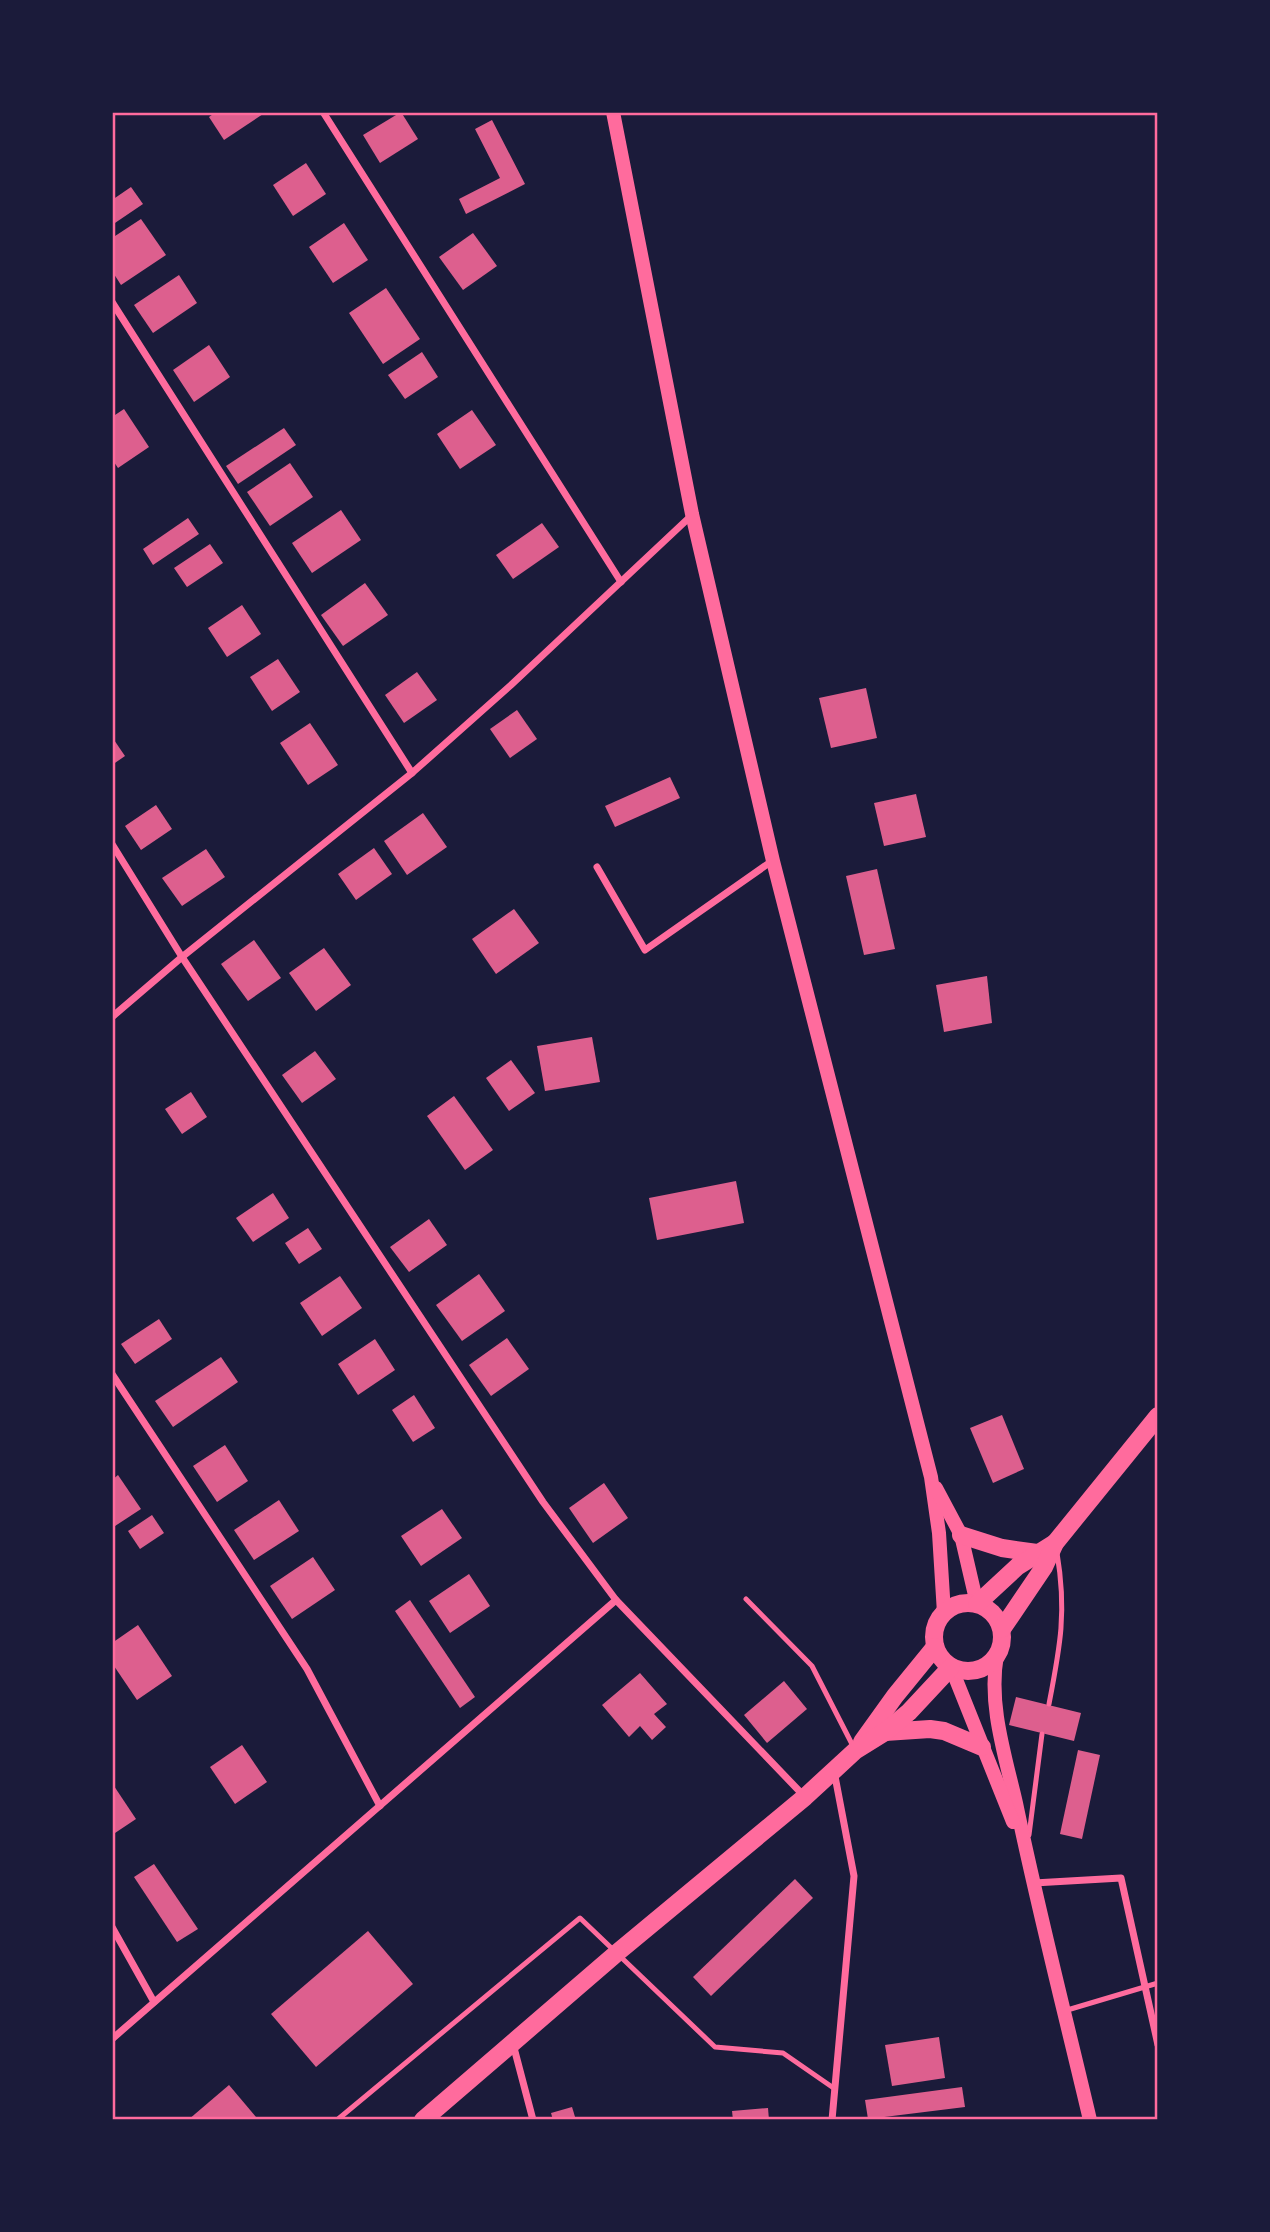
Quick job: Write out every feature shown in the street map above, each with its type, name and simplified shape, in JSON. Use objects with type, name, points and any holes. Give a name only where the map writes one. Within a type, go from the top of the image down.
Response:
[{"type":"main road","points":[[613,112],[692,514],[773,861],[931,1478],[939,1533],[944,1613]]},
{"type":"main road","points":[[1002,1629],[1045,1567],[1055,1543],[1158,1416]]},
{"type":"main road","points":[[931,1478],[961,1535],[977,1604]]},
{"type":"main road","points":[[961,1535],[1002,1548],[1037,1553]]},
{"type":"main road","points":[[977,1604],[1018,1566],[1055,1543]]},
{"type":"main road","points":[[1026,1852],[951,1667],[935,1647],[935,1629],[944,1613],[959,1604],[977,1604],[992,1613],[1002,1629],[994,1674],[997,1712],[1026,1852],[1090,2120]]},
{"type":"main road","points":[[856,1750],[935,1647]]},
{"type":"main road","points":[[951,1667],[976,1670],[991,1662],[997,1655]]},
{"type":"main road","points":[[423,2120],[618,1952],[805,1797],[856,1750],[885,1732],[909,1712],[951,1667]]},
{"type":"main road","points":[[885,1732],[930,1729],[944,1731],[982,1748]]},
{"type":"street","points":[[323,112],[621,582]]},
{"type":"street","points":[[112,302],[412,773]]},
{"type":"street","points":[[112,1017],[182,957],[412,773],[692,514]]},
{"type":"street","points":[[112,844],[182,957],[543,1502],[616,1600],[805,1797]]},
{"type":"street","points":[[597,867],[645,950],[773,861]]},
{"type":"street","points":[[112,1374],[306,1669],[380,1806]]},
{"type":"street","points":[[112,2039],[616,1600]]},
{"type":"street","points":[[832,2120],[854,1876],[834,1770]]},
{"type":"street","points":[[1034,1883],[1121,1878],[1158,2045]]},
{"type":"street","points":[[112,1927],[154,2003]]},
{"type":"street","points":[[513,2043],[533,2120]]},
{"type":"lane","points":[[1049,1704],[1062,1632],[1063,1587],[1055,1543]]},
{"type":"lane","points":[[746,1599],[812,1666],[856,1750]]},
{"type":"lane","points":[[1026,1852],[1042,1734]]},
{"type":"lane","points":[[337,2120],[580,1918],[715,2047],[783,2053],[835,2089]]},
{"type":"lane","points":[[1064,2011],[1158,1983]]},
{"type":"building","points":[[216,112],[266,112],[224,140],[209,117]]},
{"type":"building","points":[[401,112],[418,139],[380,163],[363,135]]},
{"type":"building","points":[[492,120],[525,184],[466,214],[459,199],[500,178],[475,129]]},
{"type":"building","points":[[306,163],[326,194],[293,216],[273,185]]},
{"type":"building","points":[[131,187],[143,204],[112,225],[112,200]]},
{"type":"building","points":[[141,219],[166,255],[121,285],[112,271],[112,238]]},
{"type":"building","points":[[344,223],[368,260],[333,283],[309,247]]},
{"type":"building","points":[[473,233],[497,266],[463,290],[439,257]]},
{"type":"building","points":[[179,275],[197,303],[153,333],[134,305]]},
{"type":"building","points":[[386,288],[420,339],[383,364],[349,313]]},
{"type":"building","points":[[209,345],[230,377],[194,402],[173,370]]},
{"type":"building","points":[[422,352],[438,377],[405,399],[388,375]]},
{"type":"building","points":[[124,409],[149,447],[118,468],[112,459],[112,417]]},
{"type":"building","points":[[472,410],[496,445],[460,469],[437,434]]},
{"type":"building","points":[[284,428],[296,445],[238,484],[226,466]]},
{"type":"building","points":[[290,463],[313,497],[270,526],[247,492]]},
{"type":"building","points":[[341,510],[361,540],[312,573],[292,543]]},
{"type":"building","points":[[188,518],[199,534],[153,565],[143,549]]},
{"type":"building","points":[[542,523],[559,547],[513,579],[496,555]]},
{"type":"building","points":[[210,544],[223,563],[187,587],[174,568]]},
{"type":"building","points":[[365,583],[388,615],[343,646],[321,615]]},
{"type":"building","points":[[242,605],[261,634],[227,657],[208,628]]},
{"type":"building","points":[[278,659],[300,692],[272,711],[250,677]]},
{"type":"building","points":[[417,672],[437,700],[404,723],[385,695]]},
{"type":"building","points":[[866,688],[877,738],[831,748],[819,698]]},
{"type":"building","points":[[517,710],[537,739],[510,758],[490,729]]},
{"type":"building","points":[[310,723],[338,765],[308,785],[280,743]]},
{"type":"building","points":[[112,737],[125,756],[112,765]]},
{"type":"building","points":[[670,777],[680,798],[615,827],[605,806]]},
{"type":"building","points":[[916,794],[926,837],[884,846],[874,803]]},
{"type":"building","points":[[156,805],[172,829],[141,850],[125,826]]},
{"type":"building","points":[[423,813],[447,847],[407,875],[384,841]]},
{"type":"building","points":[[374,848],[392,874],[356,900],[338,874]]},
{"type":"building","points":[[206,849],[225,877],[182,906],[162,878]]},
{"type":"building","points":[[877,869],[895,949],[864,955],[846,876]]},
{"type":"building","points":[[514,909],[539,943],[496,974],[472,939]]},
{"type":"building","points":[[254,940],[281,978],[248,1001],[221,964]]},
{"type":"building","points":[[324,948],[351,985],[316,1011],[289,973]]},
{"type":"building","points":[[987,976],[992,1023],[944,1032],[936,985]]},
{"type":"building","points":[[592,1037],[600,1082],[545,1091],[537,1046]]},
{"type":"building","points":[[315,1051],[336,1079],[302,1103],[282,1075]]},
{"type":"building","points":[[511,1060],[535,1093],[509,1111],[486,1078]]},
{"type":"building","points":[[191,1092],[207,1117],[182,1134],[165,1109]]},
{"type":"building","points":[[454,1096],[493,1150],[465,1170],[427,1116]]},
{"type":"building","points":[[736,1181],[744,1223],[657,1240],[649,1198]]},
{"type":"building","points":[[273,1193],[289,1218],[253,1242],[236,1218]]},
{"type":"building","points":[[429,1219],[447,1245],[409,1272],[390,1247]]},
{"type":"building","points":[[308,1228],[322,1249],[299,1264],[285,1243]]},
{"type":"building","points":[[479,1274],[505,1311],[462,1341],[436,1305]]},
{"type":"building","points":[[340,1276],[362,1308],[322,1336],[300,1303]]},
{"type":"building","points":[[159,1319],[172,1339],[135,1364],[121,1344]]},
{"type":"building","points":[[507,1338],[529,1369],[491,1396],[469,1365]]},
{"type":"building","points":[[375,1339],[395,1370],[358,1395],[338,1364]]},
{"type":"building","points":[[221,1357],[238,1382],[173,1427],[155,1401]]},
{"type":"building","points":[[414,1395],[435,1428],[413,1442],[392,1410]]},
{"type":"building","points":[[1002,1415],[1024,1469],[993,1483],[970,1428]]},
{"type":"building","points":[[225,1445],[248,1481],[217,1502],[193,1466]]},
{"type":"building","points":[[118,1475],[141,1509],[112,1528],[112,1480]]},
{"type":"building","points":[[604,1483],[628,1518],[593,1543],[569,1508]]},
{"type":"building","points":[[279,1500],[299,1531],[254,1560],[234,1530]]},
{"type":"building","points":[[442,1509],[462,1538],[421,1566],[401,1536]]},
{"type":"building","points":[[152,1515],[164,1533],[140,1549],[128,1531]]},
{"type":"building","points":[[313,1557],[335,1590],[292,1619],[270,1586]]},
{"type":"building","points":[[469,1574],[490,1606],[450,1633],[429,1601]]},
{"type":"building","points":[[410,1600],[475,1697],[460,1708],[395,1611]]},
{"type":"building","points":[[138,1625],[172,1676],[137,1700],[112,1663],[112,1643]]},
{"type":"building","points":[[640,1673],[667,1704],[654,1714],[666,1727],[652,1740],[640,1726],[629,1737],[602,1705]]},
{"type":"building","points":[[784,1681],[807,1709],[767,1743],[744,1715]]},
{"type":"building","points":[[1016,1697],[1081,1713],[1074,1741],[1009,1725]]},
{"type":"building","points":[[242,1745],[267,1782],[235,1804],[210,1767]]},
{"type":"building","points":[[1078,1750],[1100,1755],[1082,1839],[1060,1834]]},
{"type":"building","points":[[112,1783],[136,1819],[112,1835]]},
{"type":"building","points":[[154,1864],[198,1929],[177,1942],[134,1877]]},
{"type":"building","points":[[795,1879],[813,1898],[711,1996],[693,1977]]},
{"type":"building","points":[[368,1931],[413,1984],[316,2067],[271,2014]]},
{"type":"building","points":[[939,2037],[945,2078],[892,2086],[885,2045]]},
{"type":"building","points":[[229,2085],[256,2117],[253,2120],[188,2120]]},
{"type":"building","points":[[962,2087],[965,2107],[868,2119],[865,2100]]},
{"type":"building","points":[[572,2107],[576,2120],[553,2120],[551,2113]]},
{"type":"building","points":[[768,2108],[769,2120],[733,2120],[732,2111]]}]
